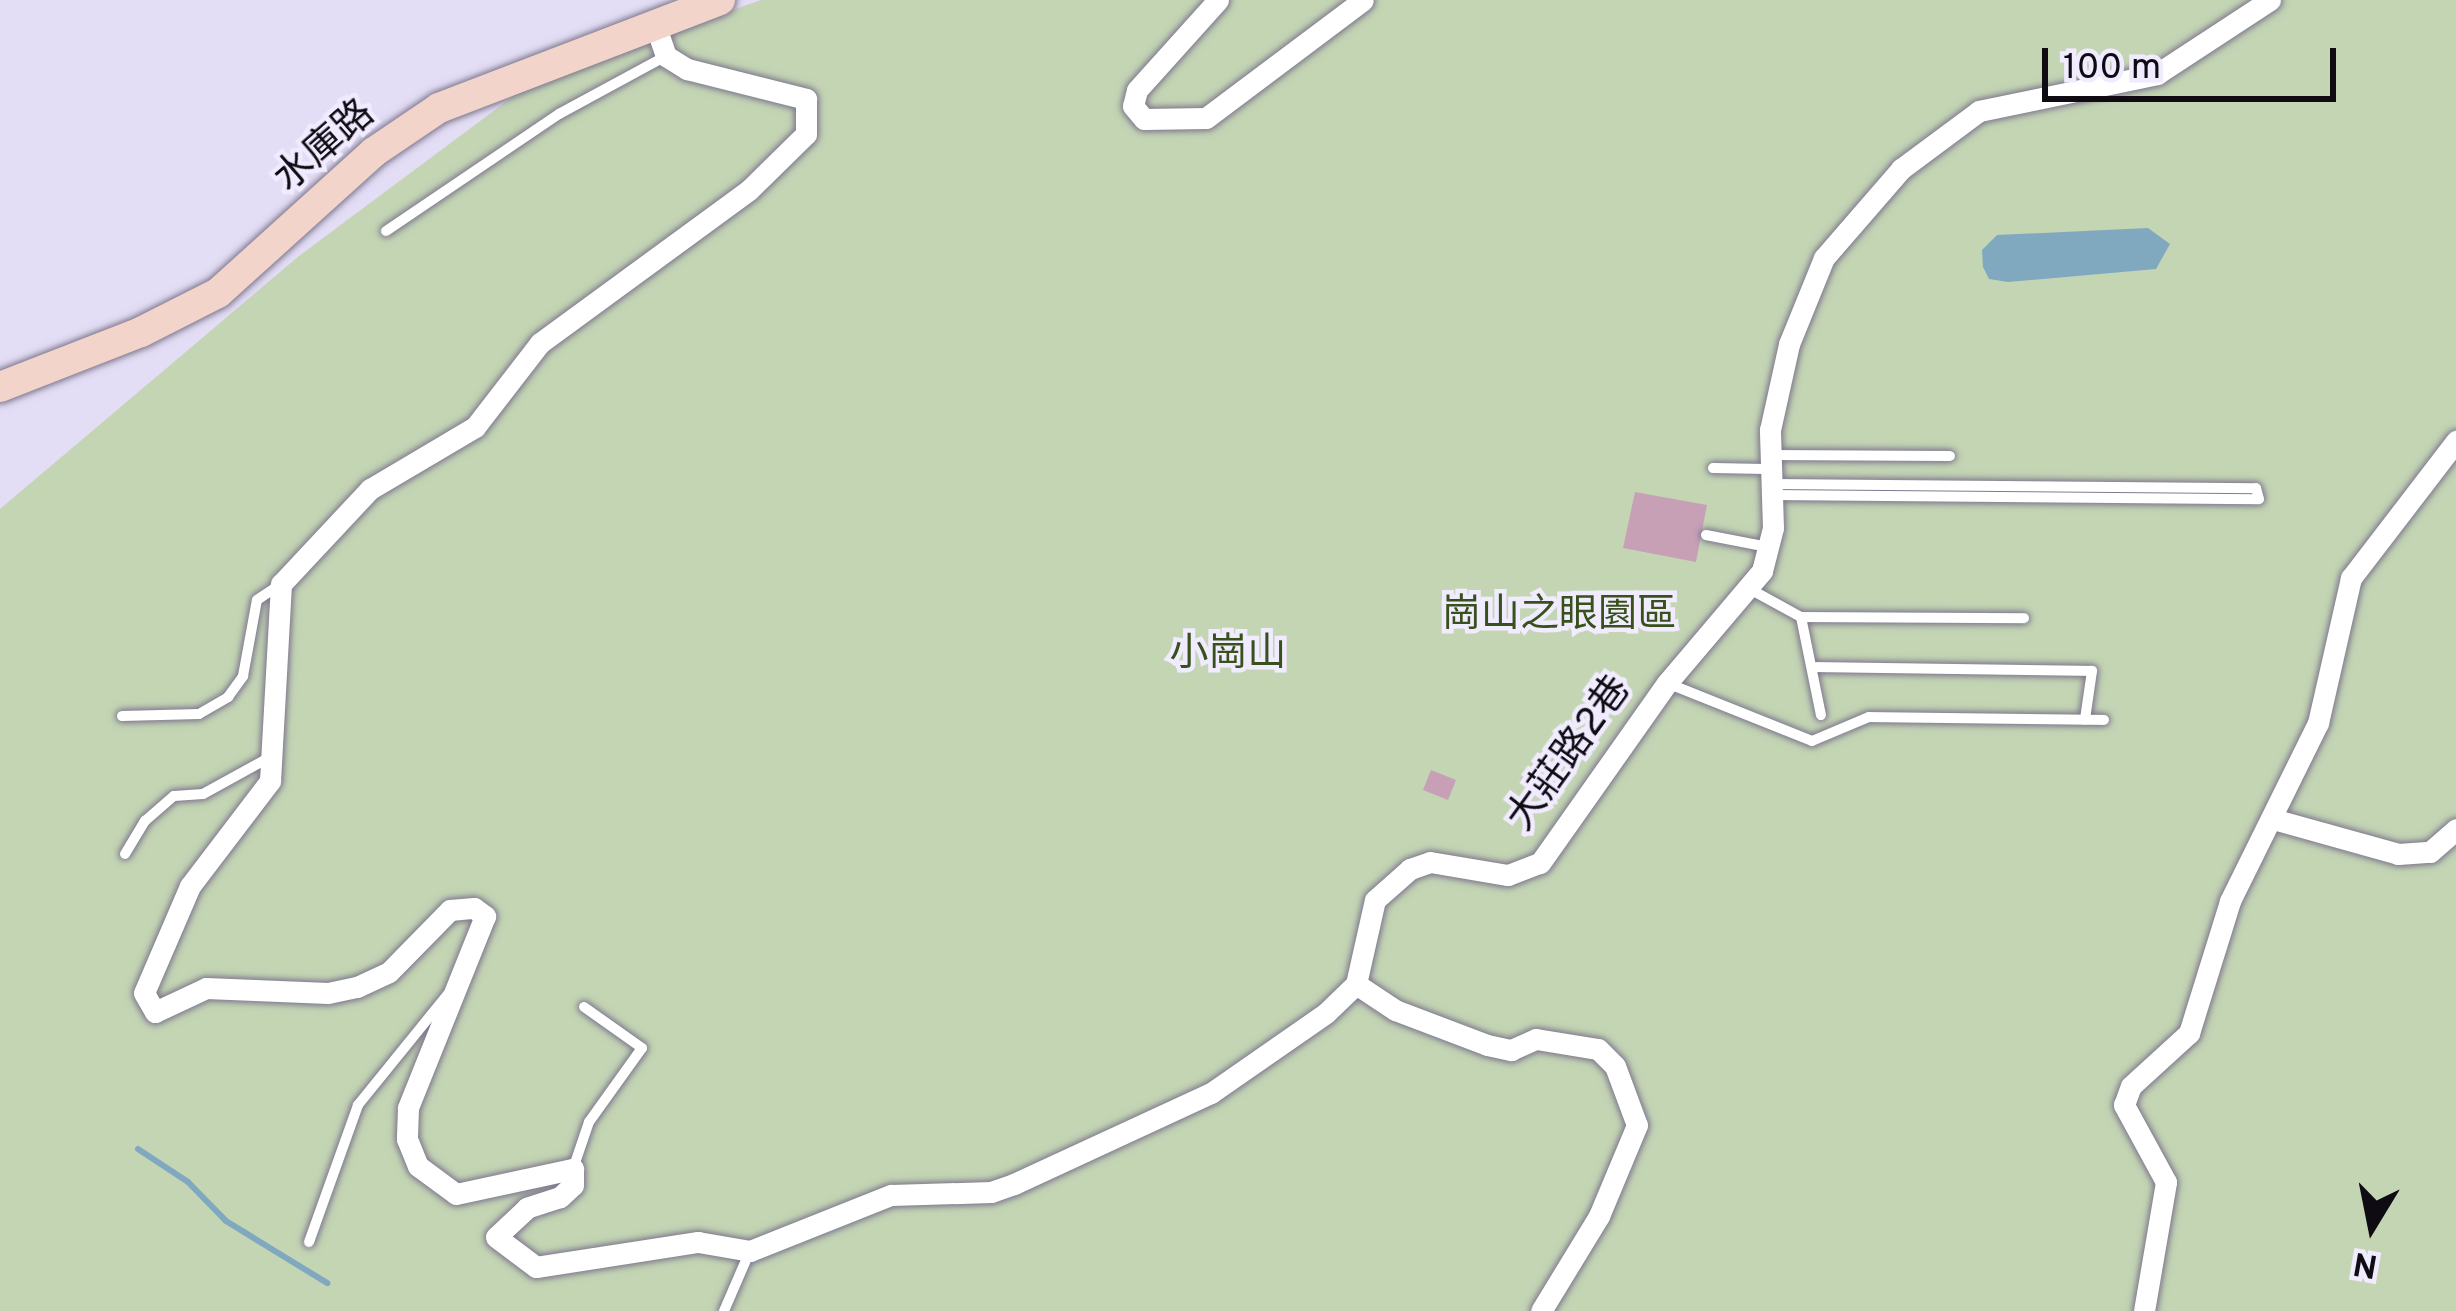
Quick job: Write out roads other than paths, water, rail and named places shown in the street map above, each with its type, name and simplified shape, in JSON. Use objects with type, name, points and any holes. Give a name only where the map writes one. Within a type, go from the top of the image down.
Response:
[{"type":"street","name":"水庫路","points":[[0,387],[218,293],[374,152],[439,108],[510,75],[661,41],[720,0]]},
{"type":"street","points":[[1218,0],[1137,90],[1132,106],[1144,118],[1206,118],[1363,0]]},
{"type":"street","points":[[1771,548],[1767,476],[1789,344],[1824,258],[1901,169],[1979,111],[2157,74],[2270,0]]},
{"type":"street","points":[[661,41],[687,69],[792,90],[812,112],[806,134],[748,190],[539,343],[475,427],[370,489],[281,584],[270,781],[190,886],[144,993],[146,1005],[155,1012],[206,988],[328,993],[357,987],[389,972],[451,910],[474,908],[485,916],[450,993],[442,1036],[408,1108],[407,1139],[418,1166],[437,1187],[477,1195],[573,1169],[573,1184],[560,1197],[526,1208],[496,1237],[536,1267],[698,1243],[751,1251],[891,1195],[991,1192],[1238,1078],[1356,984],[1395,1010],[1487,1045],[1511,1050],[1536,1039],[1598,1049],[1615,1066],[1637,1125],[1599,1216],[1541,1311]]},
{"type":"street","points":[[2144,1311],[2166,1182],[2124,1105],[2131,1086],[2189,1034],[2230,901],[2318,723],[2351,578],[2456,441]]},
{"type":"street","name":"大莊路2巷","points":[[1356,984],[1361,938],[1392,882],[1430,862],[1508,875],[1540,863],[1667,683],[1748,588],[1771,548]]},
{"type":"street","points":[[2273,819],[2398,854],[2430,852],[2456,829]]},
{"type":"lane","points":[[386,231],[661,41]]},
{"type":"lane","points":[[1767,476],[1950,456]]},
{"type":"lane","points":[[1713,468],[1767,476],[2259,499],[2256,488],[1767,476]]},
{"type":"lane","points":[[1706,535],[1771,548]]},
{"type":"lane","points":[[122,716],[199,714],[228,697],[242,676],[257,600],[281,584]]},
{"type":"lane","points":[[1748,588],[1801,617],[2024,618]]},
{"type":"lane","points":[[1801,617],[1817,667],[1821,715]]},
{"type":"lane","points":[[1817,667],[2092,671],[2085,719]]},
{"type":"lane","points":[[1667,683],[1812,741],[1868,717],[2104,720]]},
{"type":"lane","points":[[125,854],[174,796],[203,794],[275,754]]},
{"type":"lane","points":[[309,1242],[358,1105],[450,993]]},
{"type":"lane","points":[[573,1169],[589,1122],[642,1048],[584,1007]]},
{"type":"lane","points":[[724,1311],[751,1251]]},
{"type":"water","points":[[2148,228],[2170,244],[2156,269],[2008,282],[1989,279],[1983,267],[1982,250],[1997,235]]},
{"type":"waterway","points":[[138,1149],[188,1182],[226,1221],[327,1283]]},
{"type":"park label","name":"崗山之眼園區","points":[[1559,617]]},
{"type":"park label","name":"小崗山","points":[[1228,656]]}]
